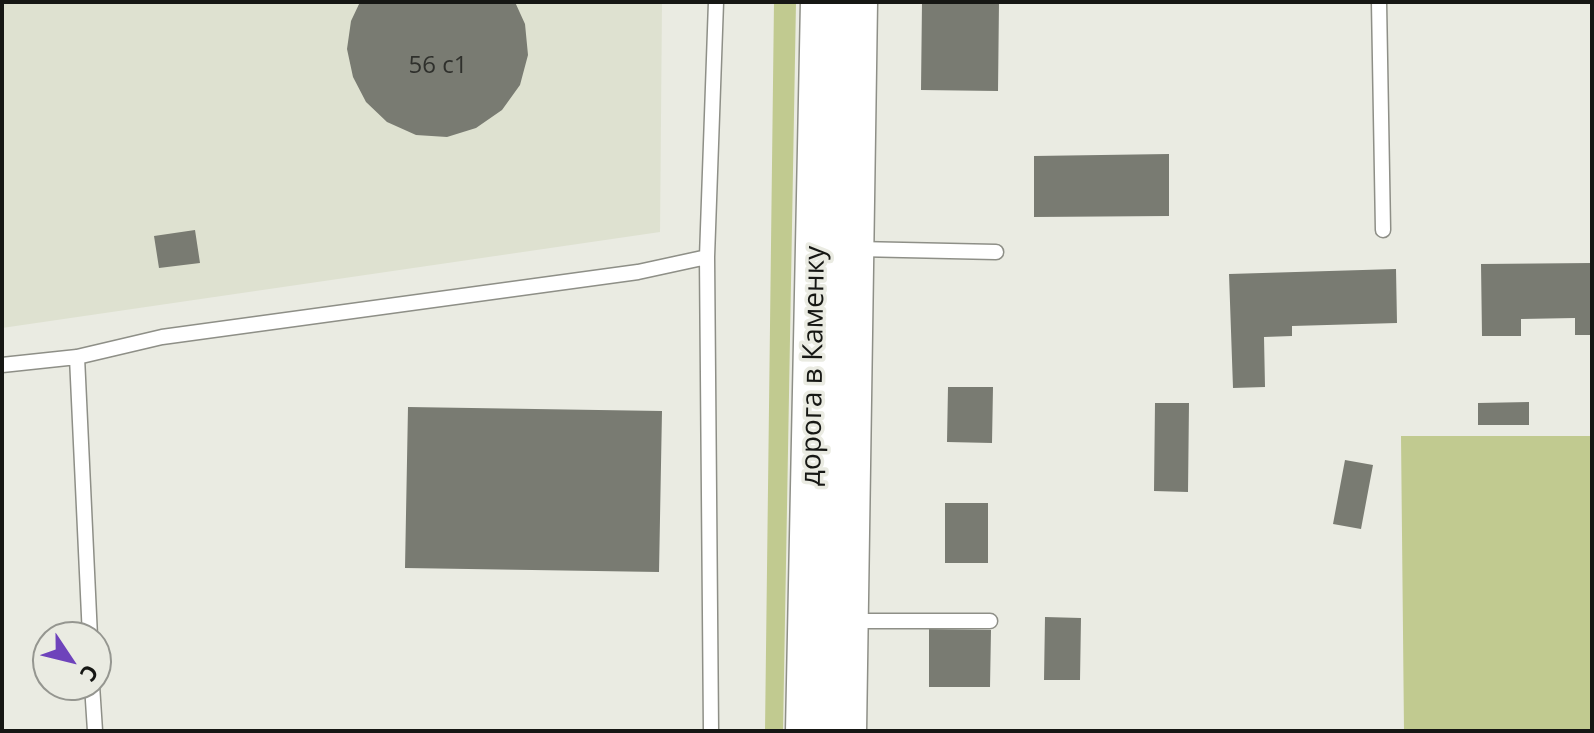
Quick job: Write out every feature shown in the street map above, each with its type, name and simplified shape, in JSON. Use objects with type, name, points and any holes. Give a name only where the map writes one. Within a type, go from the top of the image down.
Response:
[{"type":"main road","name":"дорога в Каменку","points":[[806,731],[821,2]]},
{"type":"main road","name":"дорога в Каменку","points":[[846,731],[857,2]]},
{"type":"lane","points":[[711,731],[707,257],[716,2]]},
{"type":"lane","points":[[1379,2],[1383,230]]},
{"type":"lane","points":[[852,249],[996,252]]},
{"type":"lane","points":[[2,365],[77,357],[162,337],[638,272],[707,257]]},
{"type":"lane","points":[[77,357],[89,621]]},
{"type":"lane","points":[[848,621],[990,621]]},
{"type":"lane","points":[[93,701],[95,731]]},
{"type":"shaded area","points":[[2,2],[662,2],[660,232],[2,328]]},
{"type":"green space","points":[[774,2],[796,2],[783,731],[765,731]]},
{"type":"green space","points":[[1401,436],[1592,436],[1592,731],[1404,731]]},
{"type":"building","points":[[360,2],[515,2],[525,24],[528,55],[520,85],[502,110],[476,128],[447,137],[416,135],[387,122],[366,102],[353,77],[347,49],[351,21]]},
{"type":"building","points":[[922,2],[999,2],[998,91],[921,90]]},
{"type":"building","points":[[1169,154],[1169,216],[1034,217],[1034,156]]},
{"type":"building","points":[[195,230],[200,263],[159,268],[154,236]]},
{"type":"building","points":[[1592,263],[1592,335],[1575,335],[1575,318],[1521,319],[1521,336],[1482,336],[1481,264]]},
{"type":"building","points":[[1396,269],[1397,323],[1292,326],[1292,336],[1264,337],[1265,387],[1233,388],[1229,274]]},
{"type":"building","points":[[948,387],[993,387],[992,443],[947,442]]},
{"type":"building","points":[[1529,402],[1529,425],[1478,425],[1478,403]]},
{"type":"building","points":[[1155,403],[1189,403],[1188,492],[1154,491]]},
{"type":"building","points":[[408,407],[662,411],[659,572],[405,568]]},
{"type":"building","points":[[1345,460],[1373,465],[1361,529],[1333,524]]},
{"type":"building","points":[[945,503],[988,503],[988,563],[945,563]]},
{"type":"building","points":[[1045,617],[1081,618],[1080,680],[1044,680]]},
{"type":"building","points":[[929,629],[991,630],[990,687],[929,687]]}]
